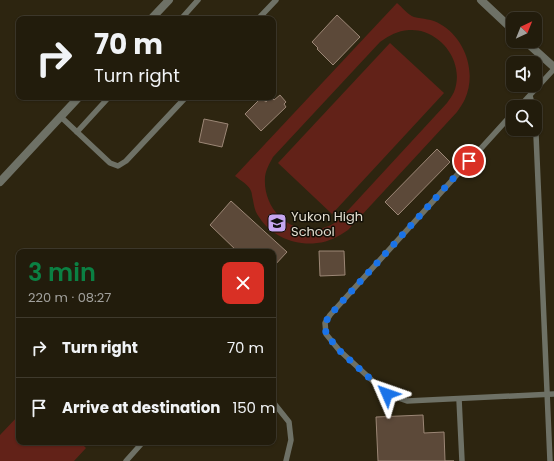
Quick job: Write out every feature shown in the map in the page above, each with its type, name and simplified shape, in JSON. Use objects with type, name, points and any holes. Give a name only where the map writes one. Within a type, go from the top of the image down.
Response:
[{"type":"street","points":[[154,16],[169,0]]},
{"type":"street","points":[[481,0],[506,23]]},
{"type":"street","points":[[533,48],[554,68]]},
{"type":"street","points":[[0,182],[76,100]]},
{"type":"lane","points":[[184,16],[198,0]]},
{"type":"lane","points":[[261,16],[276,0]]},
{"type":"lane","points":[[526,100],[554,68]]},
{"type":"lane","points":[[530,96],[531,100]]},
{"type":"lane","points":[[77,132],[106,100]]},
{"type":"lane","points":[[61,117],[110,163],[115,166],[121,166],[183,100]]},
{"type":"lane","points":[[506,122],[330,315],[325,323],[326,334],[339,350],[387,394],[407,401],[554,394]]},
{"type":"lane","points":[[536,136],[550,461]]},
{"type":"lane","points":[[459,398],[462,461]]},
{"type":"lane","points":[[276,406],[289,422],[291,440],[286,461]]},
{"type":"lane","points":[[126,461],[140,445]]},
{"type":"shaded area","points":[[397,3],[412,16],[437,22],[449,30],[462,47],[469,67],[470,78],[465,99],[457,112],[348,230],[334,238],[317,243],[300,243],[284,238],[270,230],[264,224],[255,209],[250,189],[235,176]],"holes":[[[410,30],[421,31],[430,35],[439,40],[446,47],[455,64],[457,73],[457,82],[454,92],[447,103],[340,219],[327,227],[314,230],[289,224],[271,205],[266,192],[265,177],[268,166],[273,157],[380,42],[397,32]]]},
{"type":"shaded area","points":[[390,43],[444,93],[332,214],[278,163]]},
{"type":"shaded area","points":[[16,418],[16,445],[83,445],[86,448],[74,461],[0,461],[0,435]]},
{"type":"building","points":[[337,15],[360,37],[333,65],[312,42]]},
{"type":"building","points":[[280,95],[286,102],[284,104],[286,107],[261,131],[245,114],[259,100],[264,100],[266,102],[268,100],[276,100]]},
{"type":"building","points":[[204,119],[228,124],[222,147],[199,142]]},
{"type":"building","points":[[437,149],[450,162],[398,215],[385,202]]},
{"type":"building","points":[[231,201],[287,252],[276,264],[276,249],[235,249],[210,225]]},
{"type":"building","points":[[319,251],[344,251],[345,275],[320,276]]},
{"type":"building","points":[[423,415],[424,433],[444,432],[445,461],[378,461],[376,417]]},
{"type":"place","name":"Yukon High School","points":[[277,223]]},
{"type":"route","points":[[387,394],[339,350],[326,334],[325,323],[330,315],[469,161]]}]
